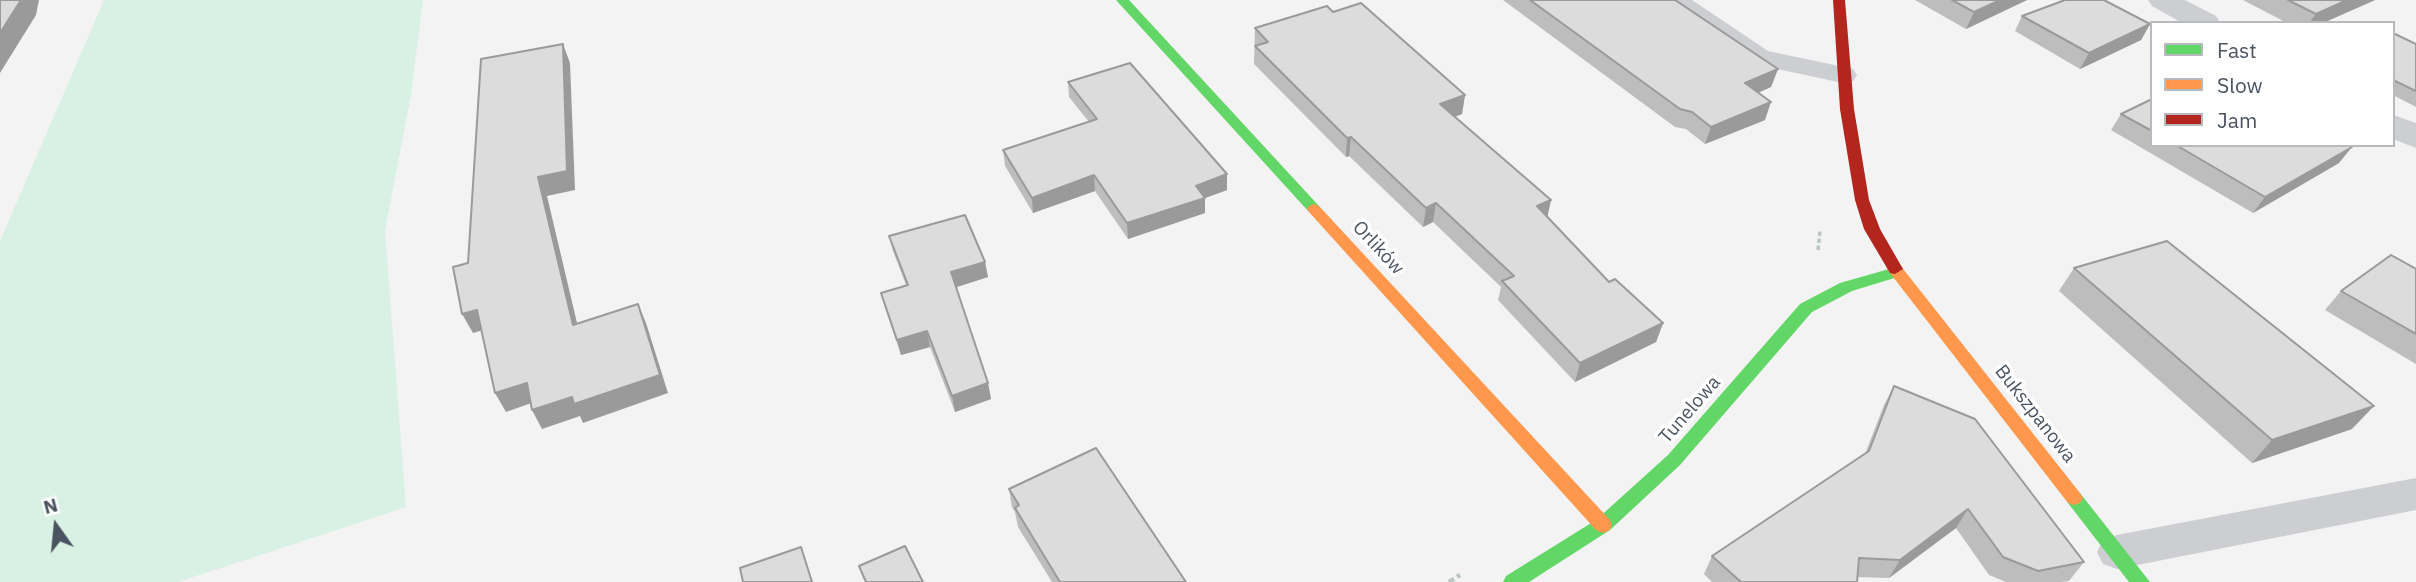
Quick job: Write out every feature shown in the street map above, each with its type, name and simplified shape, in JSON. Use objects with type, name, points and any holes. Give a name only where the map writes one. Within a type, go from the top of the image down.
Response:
[{"type":"street","name":"Orlików","points":[[1122,0],[1603,525]]},
{"type":"street","name":"Bukszpanowa","points":[[1839,0],[1843,75],[1862,200],[1872,229],[1896,272],[2140,582]]},
{"type":"street","points":[[2162,0],[2201,21]]},
{"type":"street","points":[[2395,126],[2416,137]]},
{"type":"street","name":"Tunelowa","points":[[1513,582],[1603,525],[1674,460],[1807,308],[1846,288],[1896,272]]},
{"type":"lane","points":[[1674,0],[1759,57],[1843,75]]},
{"type":"lane","points":[[2116,552],[2416,494]]},
{"type":"green space","points":[[104,0],[423,0],[411,95],[385,231],[406,507],[178,582],[0,582],[0,241]]},
{"type":"building","points":[[0,0],[21,0],[0,33]]},
{"type":"building","points":[[1530,0],[1675,0],[1778,69],[1745,83],[1771,102],[1711,127],[1692,112],[1680,109]]},
{"type":"building","points":[[1952,0],[2000,0],[1974,12]]},
{"type":"building","points":[[2065,0],[2104,0],[2150,24],[2089,53],[2022,16]]},
{"type":"building","points":[[2288,0],[2347,0],[2316,14]]},
{"type":"building","points":[[1361,3],[1465,95],[1440,104],[1551,200],[1537,206],[1609,282],[1615,279],[1663,323],[1580,363],[1502,281],[1514,276],[1436,203],[1426,208],[1351,137],[1347,138],[1255,46],[1268,42],[1255,28],[1327,6],[1333,12]]},
{"type":"building","points":[[2395,34],[2416,44],[2416,91],[2395,81]]},
{"type":"building","points":[[563,44],[567,171],[538,177],[573,325],[638,304],[660,375],[574,404],[572,397],[532,410],[527,383],[495,393],[477,310],[462,314],[453,267],[468,263],[481,59]]},
{"type":"building","points":[[1130,63],[1227,174],[1196,186],[1205,198],[1127,223],[1094,175],[1032,198],[1003,150],[1097,119],[1068,82]]},
{"type":"building","points":[[2150,100],[2150,130],[2121,114]]},
{"type":"building","points":[[2179,147],[2352,147],[2265,197]]},
{"type":"building","points":[[965,215],[985,262],[951,272],[988,383],[952,396],[927,331],[897,340],[881,293],[908,285],[889,236]]},
{"type":"building","points":[[2167,241],[2374,406],[2272,440],[2074,268]]},
{"type":"building","points":[[2391,255],[2416,269],[2416,334],[2341,291]]},
{"type":"building","points":[[1894,386],[1975,419],[2084,562],[2038,571],[2003,557],[1968,509],[1900,560],[1859,558],[1857,582],[1741,582],[1712,556],[1869,451]]},
{"type":"building","points":[[1096,448],[1186,582],[1060,582],[1015,508],[1019,505],[1009,489]]},
{"type":"building","points":[[905,546],[923,582],[866,582],[859,566]]},
{"type":"building","points":[[801,547],[812,582],[743,582],[740,568]]},
{"type":"traffic: fast","points":[[1122,0],[1314,209]]},
{"type":"traffic: fast","points":[[1513,582],[1603,525],[1674,460],[1806,308],[1846,287],[1896,272]]},
{"type":"traffic: fast","points":[[2074,498],[2140,582]]},
{"type":"traffic: slow","points":[[1314,209],[1603,525]]},
{"type":"traffic: slow","points":[[1895,269],[2074,498]]},
{"type":"traffic: jam","points":[[1839,0],[1847,109],[1862,200],[1872,229],[1895,269]]}]
